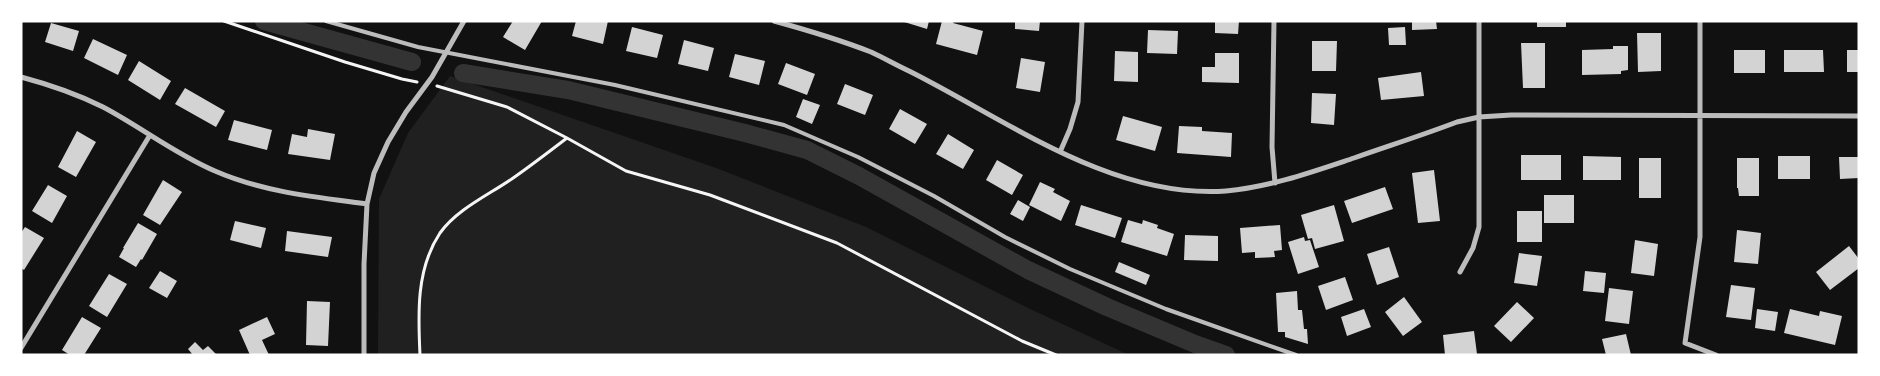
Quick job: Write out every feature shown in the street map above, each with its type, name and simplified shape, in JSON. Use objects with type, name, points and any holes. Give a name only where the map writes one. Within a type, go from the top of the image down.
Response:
[{"type":"street","points":[[364,355],[364,264],[367,204],[374,173],[388,142],[406,112],[432,77],[464,21]]},
{"type":"street","points":[[774,21],[872,52],[1060,152],[1107,172],[1139,182],[1180,190],[1226,191],[1275,183],[1457,122],[1479,117],[1511,115],[1859,116]]},
{"type":"street","points":[[1060,152],[1070,129],[1078,102],[1082,21]]},
{"type":"street","points":[[1274,21],[1272,147],[1275,183]]},
{"type":"street","points":[[1460,272],[1473,248],[1479,228],[1479,21]]},
{"type":"street","points":[[1700,21],[1700,237],[1685,343],[1716,355]]},
{"type":"street","points":[[21,77],[59,87],[104,108],[179,153],[216,171],[254,186],[282,192],[367,204]]},
{"type":"street","points":[[21,348],[150,136]]},
{"type":"lane","points":[[326,21],[418,47],[615,85],[784,125],[858,157],[934,196],[1004,237],[1070,268],[1166,309],[1296,355]]},
{"type":"path","points":[[224,21],[402,80],[449,89],[507,107],[626,171],[710,195],[837,243],[1022,341],[1056,355]]},
{"type":"path","points":[[420,355],[419,304],[422,276],[430,253],[440,233],[456,216],[516,176],[567,138]]},
{"type":"shaded area","points":[[450,76],[719,169],[866,227],[1026,307],[1129,355],[378,355],[379,199],[408,133]]},
{"type":"building","points":[[513,21],[542,21],[525,50],[503,37]]},
{"type":"building","points":[[576,21],[608,21],[603,44],[572,36]]},
{"type":"building","points":[[901,21],[929,21],[927,29]]},
{"type":"building","points":[[942,21],[954,21],[953,23],[983,31],[977,55],[936,44]]},
{"type":"building","points":[[1015,21],[1040,21],[1039,31],[1015,29]]},
{"type":"building","points":[[1215,21],[1239,21],[1238,34],[1215,33]]},
{"type":"building","points":[[1412,21],[1436,21],[1437,29],[1412,30]]},
{"type":"building","points":[[1537,21],[1566,21],[1566,27],[1537,27]]},
{"type":"building","points":[[51,23],[79,31],[73,51],[45,42]]},
{"type":"building","points":[[632,27],[663,35],[657,58],[626,51]]},
{"type":"building","points":[[1405,27],[1406,45],[1389,45],[1388,28]]},
{"type":"building","points":[[1148,30],[1178,31],[1177,54],[1147,53]]},
{"type":"building","points":[[1637,33],[1661,33],[1661,71],[1638,72]]},
{"type":"building","points":[[93,39],[127,55],[118,75],[84,58]]},
{"type":"building","points":[[684,40],[714,48],[708,71],[678,64]]},
{"type":"building","points":[[1312,41],[1337,41],[1336,71],[1312,71]]},
{"type":"building","points":[[1521,43],[1545,43],[1545,88],[1523,88]]},
{"type":"building","points":[[1613,46],[1628,46],[1628,70],[1621,71],[1621,74],[1582,75],[1582,50],[1613,49]]},
{"type":"building","points":[[1734,50],[1765,50],[1765,73],[1734,73]]},
{"type":"building","points":[[1784,50],[1823,50],[1824,72],[1784,72]]},
{"type":"building","points":[[1847,50],[1859,50],[1859,72],[1847,72]]},
{"type":"building","points":[[1115,51],[1138,52],[1138,82],[1114,81]]},
{"type":"building","points":[[1215,53],[1239,53],[1239,83],[1202,82],[1202,67],[1215,67]]},
{"type":"building","points":[[735,54],[765,61],[759,85],[729,77]]},
{"type":"building","points":[[1021,58],[1045,62],[1040,92],[1016,88]]},
{"type":"building","points":[[139,61],[171,81],[160,100],[128,80]]},
{"type":"building","points":[[786,63],[815,74],[807,95],[778,84]]},
{"type":"building","points":[[1421,72],[1424,96],[1381,100],[1378,78]]},
{"type":"building","points":[[845,84],[873,95],[865,115],[837,104]]},
{"type":"building","points":[[185,88],[225,111],[216,127],[175,104]]},
{"type":"building","points":[[1312,93],[1336,94],[1334,125],[1311,123]]},
{"type":"building","points":[[803,99],[820,105],[812,124],[796,117]]},
{"type":"building","points":[[900,109],[927,124],[915,144],[889,129]]},
{"type":"building","points":[[1123,116],[1162,127],[1155,151],[1116,140]]},
{"type":"building","points":[[234,120],[272,130],[267,150],[228,140]]},
{"type":"building","points":[[1179,126],[1202,127],[1202,131],[1232,133],[1231,157],[1177,153]]},
{"type":"building","points":[[308,129],[335,134],[330,160],[288,154],[292,134],[307,137]]},
{"type":"building","points":[[77,131],[96,142],[76,177],[58,167]]},
{"type":"building","points":[[948,134],[974,150],[963,169],[936,154]]},
{"type":"building","points":[[1521,155],[1561,155],[1561,180],[1521,180]]},
{"type":"building","points":[[1583,156],[1621,157],[1621,180],[1583,180]]},
{"type":"building","points":[[1778,156],[1810,156],[1810,179],[1778,179]]},
{"type":"building","points":[[1839,157],[1859,157],[1859,178],[1840,179]]},
{"type":"building","points":[[1639,158],[1661,158],[1661,198],[1639,198]]},
{"type":"building","points":[[1737,158],[1759,158],[1759,196],[1739,196],[1737,188]]},
{"type":"building","points":[[997,160],[1023,175],[1012,195],[986,180]]},
{"type":"building","points":[[1434,170],[1440,221],[1418,223],[1412,173]]},
{"type":"building","points":[[163,180],[182,192],[160,225],[143,215]]},
{"type":"building","points":[[1040,182],[1055,189],[1053,192],[1070,201],[1061,221],[1029,205]]},
{"type":"building","points":[[48,185],[67,196],[52,223],[32,211]]},
{"type":"building","points":[[1385,187],[1393,209],[1352,223],[1344,201]]},
{"type":"building","points":[[1544,195],[1574,195],[1574,223],[1544,223]]},
{"type":"building","points":[[1018,200],[1030,207],[1023,221],[1010,214]]},
{"type":"building","points":[[1081,205],[1122,218],[1115,238],[1075,225]]},
{"type":"building","points":[[1334,205],[1344,241],[1315,249],[1312,238],[1308,239],[1301,215]]},
{"type":"building","points":[[1517,211],[1542,211],[1542,242],[1517,242]]},
{"type":"building","points":[[1128,220],[1142,224],[1143,220],[1158,225],[1157,228],[1174,234],[1167,256],[1121,242]]},
{"type":"building","points":[[235,221],[266,228],[261,248],[230,240]]},
{"type":"building","points":[[138,223],[157,234],[136,267],[119,257]]},
{"type":"building","points":[[1280,225],[1282,250],[1274,251],[1275,257],[1255,258],[1255,252],[1242,253],[1240,228]]},
{"type":"building","points":[[25,227],[44,238],[24,270],[21,268],[21,233]]},
{"type":"building","points":[[1737,230],[1761,233],[1758,264],[1734,262]]},
{"type":"building","points":[[287,231],[332,237],[328,257],[285,251]]},
{"type":"building","points":[[1185,235],[1218,236],[1218,261],[1184,260]]},
{"type":"building","points":[[1304,237],[1305,241],[1310,240],[1319,267],[1298,274],[1288,242]]},
{"type":"building","points":[[1635,240],[1658,244],[1654,276],[1631,273]]},
{"type":"building","points":[[1849,246],[1859,259],[1859,268],[1830,290],[1816,272]]},
{"type":"building","points":[[1389,247],[1399,277],[1377,285],[1367,254]]},
{"type":"building","points":[[1519,253],[1542,256],[1537,286],[1514,283]]},
{"type":"building","points":[[1119,262],[1150,275],[1146,285],[1115,272]]},
{"type":"building","points":[[160,271],[177,281],[167,298],[149,288]]},
{"type":"building","points":[[1585,271],[1606,273],[1604,293],[1583,291]]},
{"type":"building","points":[[109,274],[127,284],[107,317],[89,306]]},
{"type":"building","points":[[1345,277],[1353,300],[1326,310],[1318,286]]},
{"type":"building","points":[[1731,285],[1755,288],[1751,320],[1726,317]]},
{"type":"building","points":[[1609,288],[1633,291],[1629,324],[1605,321]]},
{"type":"building","points":[[1297,291],[1298,310],[1302,310],[1304,329],[1307,329],[1308,344],[1285,337],[1285,332],[1278,332],[1276,293]]},
{"type":"building","points":[[1404,297],[1422,322],[1403,336],[1385,312]]},
{"type":"building","points":[[307,301],[330,302],[328,346],[306,345]]},
{"type":"building","points":[[1517,302],[1534,318],[1511,342],[1494,326]]},
{"type":"building","points":[[1364,309],[1371,327],[1347,336],[1341,317]]},
{"type":"building","points":[[1757,309],[1778,312],[1775,331],[1755,328]]},
{"type":"building","points":[[1790,309],[1819,316],[1820,311],[1842,316],[1835,345],[1784,333]]},
{"type":"building","points":[[82,317],[101,328],[84,355],[70,355],[62,350]]},
{"type":"building","points":[[267,317],[275,334],[262,340],[269,355],[250,355],[239,330]]},
{"type":"building","points":[[1474,331],[1477,354],[1445,355],[1443,335]]},
{"type":"building","points":[[1626,334],[1631,355],[1606,355],[1602,339]]},
{"type":"building","points":[[195,342],[203,350],[208,346],[217,355],[193,355],[188,349]]},
{"type":"waterway","points":[[264,21],[412,62]]},
{"type":"waterway","points":[[463,73],[568,90],[807,150],[859,176],[1028,270],[1107,307],[1226,355]]}]
